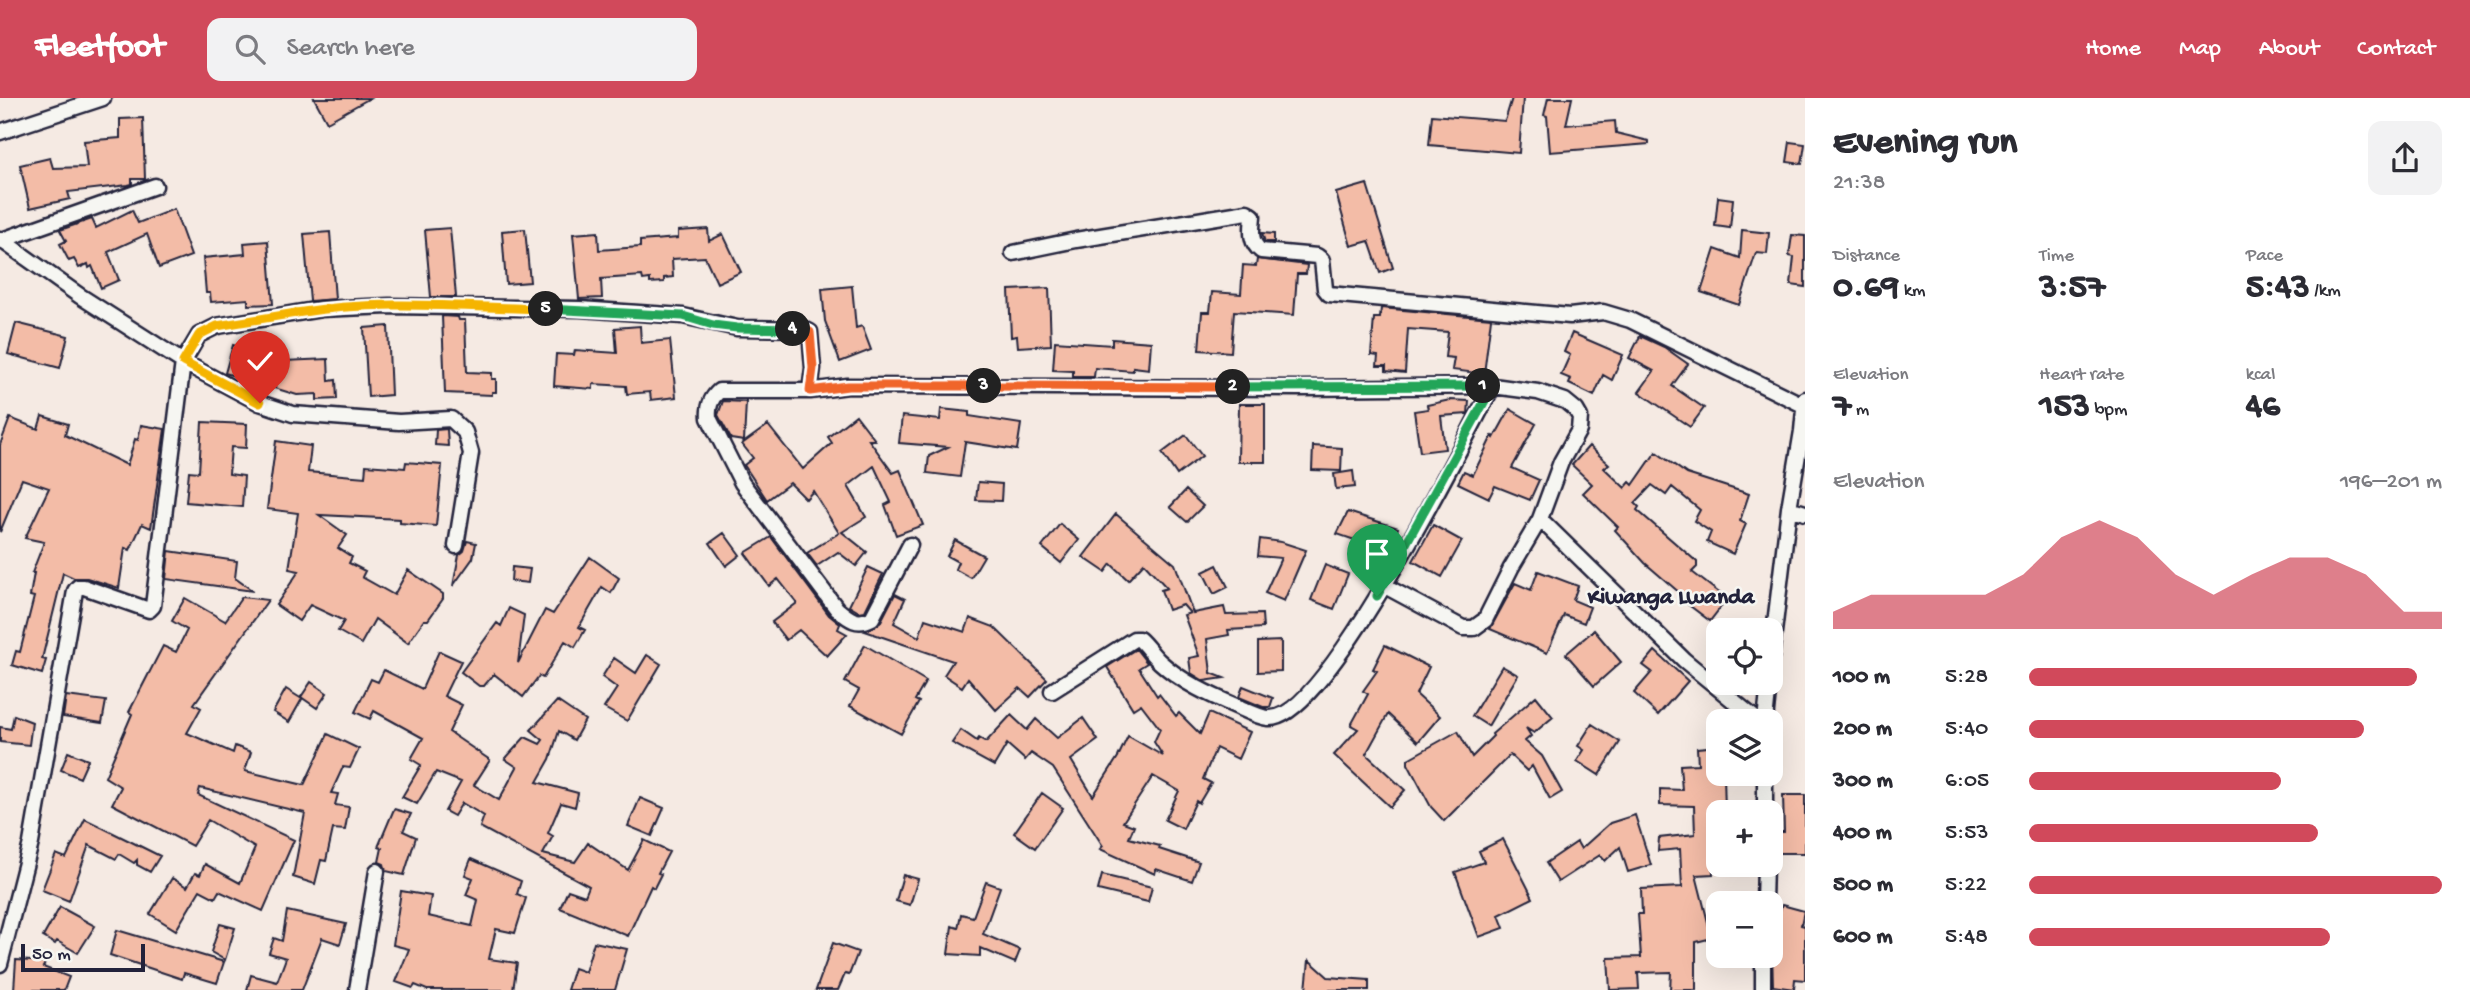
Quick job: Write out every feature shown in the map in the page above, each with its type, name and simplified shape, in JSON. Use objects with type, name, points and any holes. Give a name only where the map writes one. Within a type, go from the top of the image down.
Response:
[{"type":"street","points":[[0,132],[103,98]]},
{"type":"street","points":[[1,240],[155,186]]},
{"type":"street","points":[[1013,253],[1247,212],[1253,216],[1254,246],[1261,251],[1317,256],[1322,260],[1325,289],[1329,295],[1570,316],[1603,312],[1630,320],[1804,402],[1775,618]]},
{"type":"street","points":[[1,240],[80,296],[183,362],[260,403],[293,414],[398,422],[451,419],[465,432],[471,453],[456,546]]},
{"type":"street","points":[[0,964],[31,843],[75,591],[78,587],[84,587],[149,610],[153,606],[183,362],[199,335],[217,326],[321,309],[389,306],[580,309],[683,316],[713,325],[804,329],[810,332],[813,368],[810,391]]},
{"type":"street","points":[[910,545],[872,618],[863,623],[850,621],[742,484],[709,418],[708,406],[716,394],[719,391],[810,391],[848,386],[1493,386],[1538,392],[1565,401],[1580,417],[1579,430],[1561,462],[1540,519],[1485,620],[1474,628],[1463,628],[1385,586]]},
{"type":"street","points":[[1052,691],[1134,639],[1139,639],[1160,662],[1198,690],[1268,718],[1281,716],[1312,690],[1385,586],[1493,386]]},
{"type":"street","points":[[1788,508],[1805,513]]},
{"type":"street","points":[[1540,519],[1684,660],[1743,709]]},
{"type":"street","points":[[356,990],[377,871]]},
{"type":"street","points":[[1763,968],[1763,990]]},
{"type":"building","points":[[314,98],[370,98],[327,122]]},
{"type":"building","points":[[1512,98],[1523,98],[1519,153],[1429,145],[1432,115],[1505,121]]},
{"type":"building","points":[[1548,98],[1572,98],[1566,125],[1615,121],[1616,133],[1649,141],[1649,144],[1550,152],[1547,116],[1544,115]]},
{"type":"building","points":[[143,118],[145,179],[132,179],[132,184],[128,185],[68,192],[70,199],[30,208],[20,165],[50,158],[53,168],[87,167],[84,141],[120,138],[120,119]]},
{"type":"building","points":[[1790,142],[1805,144],[1802,164],[1787,162]]},
{"type":"building","points":[[1367,184],[1393,268],[1380,273],[1369,241],[1351,246],[1336,193]]},
{"type":"building","points":[[1718,197],[1733,199],[1730,228],[1715,226]]},
{"type":"building","points":[[174,209],[191,256],[159,268],[147,234],[108,252],[119,280],[101,288],[92,266],[89,268],[88,264],[79,268],[74,259],[69,261],[60,244],[66,241],[60,230],[92,219],[96,228],[132,210],[138,223]]},
{"type":"building","points":[[450,228],[456,297],[431,297],[425,230]]},
{"type":"building","points":[[525,229],[530,282],[506,284],[502,231]]},
{"type":"building","points":[[708,229],[709,241],[723,234],[741,272],[717,283],[705,257],[672,259],[673,277],[664,278],[664,282],[650,283],[650,279],[643,280],[642,276],[601,279],[602,298],[579,299],[573,234],[598,232],[599,250],[640,247],[640,241],[678,238],[678,231]]},
{"type":"building","points":[[1742,230],[1769,233],[1767,254],[1756,253],[1739,305],[1701,292],[1715,249],[1740,258]]},
{"type":"building","points":[[330,232],[335,299],[310,301],[304,234]]},
{"type":"building","points":[[1262,233],[1274,234],[1274,242],[1265,242]]},
{"type":"building","points":[[1792,235],[1805,236],[1805,287],[1791,285],[1794,257],[1789,256]]},
{"type":"building","points":[[268,241],[273,304],[248,305],[248,299],[211,302],[210,293],[206,293],[203,258],[245,254],[244,243]]},
{"type":"building","points":[[1257,259],[1307,265],[1306,274],[1297,274],[1294,315],[1234,311],[1231,352],[1199,350],[1202,312],[1210,312],[1212,292],[1241,294],[1243,265],[1256,266]]},
{"type":"building","points":[[852,286],[856,328],[862,326],[871,350],[840,362],[825,321],[822,289]]},
{"type":"building","points":[[1049,288],[1051,345],[1018,347],[1017,336],[1011,337],[1009,290]]},
{"type":"building","points":[[1381,308],[1491,318],[1484,374],[1452,370],[1454,358],[1445,357],[1448,332],[1408,329],[1405,373],[1386,371],[1386,366],[1377,366],[1378,356],[1371,355],[1374,318],[1380,318]]},
{"type":"building","points":[[442,316],[465,320],[467,372],[492,373],[492,379],[496,379],[496,392],[492,392],[492,395],[445,393]]},
{"type":"building","points":[[16,323],[68,336],[60,368],[8,354]]},
{"type":"building","points":[[388,326],[391,395],[368,397],[364,328]]},
{"type":"building","points":[[640,326],[641,343],[670,340],[676,397],[651,400],[650,392],[627,394],[626,386],[593,384],[593,389],[554,386],[556,354],[574,355],[575,350],[617,353],[615,328]]},
{"type":"building","points":[[1572,333],[1623,355],[1612,380],[1603,375],[1594,396],[1569,384],[1571,379],[1561,375],[1570,355],[1564,352]]},
{"type":"building","points":[[1640,336],[1664,347],[1688,364],[1672,386],[1704,408],[1690,427],[1639,392],[1654,371],[1629,358]]},
{"type":"building","points":[[1112,339],[1151,342],[1149,369],[1133,367],[1133,371],[1095,368],[1094,377],[1073,377],[1073,371],[1053,370],[1055,341],[1112,345]]},
{"type":"building","points":[[233,345],[284,361],[328,359],[329,381],[336,380],[337,399],[317,400],[317,394],[297,395],[225,373]]},
{"type":"building","points":[[1450,400],[1469,401],[1468,414],[1441,416],[1445,449],[1420,452],[1414,411],[1428,409],[1427,405]]},
{"type":"building","points":[[723,401],[746,402],[744,441],[731,439],[718,415]]},
{"type":"building","points":[[1239,404],[1265,404],[1265,462],[1238,462]]},
{"type":"building","points":[[941,409],[969,412],[969,416],[1021,424],[1017,450],[965,442],[960,477],[927,473],[929,456],[948,447],[899,443],[902,416],[940,420]]},
{"type":"building","points":[[1510,409],[1536,424],[1512,468],[1539,480],[1530,500],[1495,486],[1489,498],[1458,483],[1464,471],[1473,475],[1492,436],[1494,438]]},
{"type":"building","points":[[856,415],[875,440],[869,440],[893,473],[900,470],[923,525],[896,535],[885,505],[891,502],[874,466],[848,486],[866,517],[842,532],[867,552],[856,566],[838,552],[817,566],[807,553],[839,533],[813,491],[806,499],[790,483],[767,500],[744,465],[753,458],[742,444],[768,425],[803,469],[832,443],[828,437]]},
{"type":"building","points":[[42,416],[68,424],[65,435],[127,465],[135,439],[138,440],[141,425],[165,429],[151,528],[142,524],[130,550],[125,548],[119,588],[63,573],[42,659],[46,660],[42,674],[12,665],[16,651],[20,652],[34,597],[30,596],[32,573],[44,542],[25,538],[49,488],[22,479],[0,532],[0,445],[10,418],[38,429]]},
{"type":"building","points":[[202,422],[247,424],[246,448],[231,447],[229,474],[244,476],[242,507],[186,502],[189,471],[199,472]]},
{"type":"building","points":[[447,429],[448,446],[435,445],[436,430]]},
{"type":"building","points":[[1186,435],[1202,456],[1177,475],[1162,453]]},
{"type":"building","points":[[276,441],[311,446],[308,472],[365,477],[366,465],[405,468],[406,462],[442,465],[436,526],[400,523],[400,519],[319,515],[347,535],[338,548],[352,557],[349,563],[365,571],[362,577],[394,595],[408,570],[443,594],[443,599],[428,620],[424,620],[408,643],[375,619],[361,644],[338,631],[344,621],[310,605],[299,621],[276,605],[299,571],[289,569],[298,513],[267,509]]},
{"type":"building","points":[[1313,446],[1342,448],[1341,471],[1312,470]]},
{"type":"building","points":[[1589,446],[1609,464],[1604,468],[1625,488],[1630,482],[1633,485],[1656,452],[1687,474],[1749,494],[1740,521],[1746,524],[1733,554],[1707,542],[1711,532],[1694,521],[1700,510],[1672,487],[1666,495],[1652,485],[1635,503],[1639,507],[1637,510],[1697,562],[1697,567],[1692,572],[1727,599],[1712,618],[1706,618],[1678,597],[1681,594],[1645,563],[1615,530],[1618,527],[1583,493],[1592,484],[1572,465]]},
{"type":"building","points":[[1353,471],[1355,487],[1336,489],[1334,474]]},
{"type":"building","points":[[978,482],[1002,484],[1001,501],[976,500]]},
{"type":"building","points":[[1186,490],[1203,506],[1187,522],[1170,507]]},
{"type":"building","points":[[1348,512],[1398,528],[1390,552],[1337,534]]},
{"type":"building","points":[[1116,514],[1175,564],[1193,613],[1224,607],[1226,615],[1262,614],[1263,628],[1228,630],[1229,635],[1207,639],[1211,673],[1224,678],[1204,681],[1191,673],[1189,658],[1199,656],[1184,615],[1190,613],[1183,605],[1168,610],[1161,590],[1167,588],[1144,563],[1128,580],[1111,564],[1105,572],[1083,557]]},
{"type":"building","points":[[1060,524],[1079,540],[1061,563],[1042,547]]},
{"type":"building","points":[[1433,525],[1462,541],[1442,577],[1413,561]]},
{"type":"building","points":[[724,533],[740,555],[726,566],[710,543]]},
{"type":"building","points":[[771,537],[829,615],[840,624],[838,629],[847,634],[827,656],[799,630],[786,640],[772,622],[797,603],[778,579],[769,586],[745,553]]},
{"type":"building","points":[[1260,539],[1306,550],[1284,601],[1265,593],[1281,558],[1258,556]]},
{"type":"building","points":[[955,540],[984,556],[971,578],[955,569],[958,562],[947,556]]},
{"type":"building","points":[[467,541],[476,543],[473,558],[453,586],[459,555],[464,551]]},
{"type":"building","points":[[169,551],[237,561],[235,578],[253,591],[166,579]]},
{"type":"building","points":[[590,557],[619,578],[611,593],[602,587],[579,627],[585,630],[575,647],[565,641],[543,678],[539,676],[523,697],[494,674],[484,686],[479,686],[461,672],[497,623],[501,626],[509,608],[524,615],[518,663],[545,610],[553,614]]},
{"type":"building","points":[[1217,565],[1228,587],[1214,594],[1203,572]]},
{"type":"building","points":[[1325,565],[1348,574],[1334,609],[1311,600]]},
{"type":"building","points":[[512,567],[530,569],[528,583],[511,581]]},
{"type":"building","points":[[868,567],[883,574],[865,611],[859,612],[849,606]]},
{"type":"building","points":[[1538,571],[1578,586],[1573,600],[1590,607],[1584,623],[1564,615],[1547,653],[1490,629],[1515,583],[1531,590]]},
{"type":"building","points":[[895,594],[905,599],[894,623],[919,637],[925,619],[965,632],[970,618],[994,627],[1047,679],[1030,697],[1020,688],[996,710],[968,678],[962,687],[944,675],[953,661],[865,631],[880,623]]},
{"type":"building","points":[[242,597],[268,600],[194,704],[201,708],[187,733],[233,753],[235,746],[251,752],[245,771],[304,785],[328,734],[359,749],[350,768],[343,767],[331,793],[338,794],[335,805],[349,807],[345,830],[333,829],[326,861],[321,860],[315,884],[293,877],[305,813],[200,788],[198,795],[294,840],[263,911],[219,891],[215,898],[200,890],[176,930],[150,914],[172,878],[187,887],[195,873],[200,875],[205,864],[240,883],[255,848],[208,820],[192,846],[112,804],[121,787],[105,777],[132,714],[129,712],[163,646],[176,652],[187,630],[172,621],[185,598],[225,621]]},
{"type":"building","points":[[1594,630],[1621,662],[1594,686],[1566,654]]},
{"type":"building","points":[[1281,641],[1281,671],[1258,672],[1258,642]]},
{"type":"building","points":[[865,645],[926,681],[915,700],[919,702],[901,734],[850,706],[859,690],[845,682]]},
{"type":"building","points":[[1385,645],[1429,667],[1416,694],[1440,716],[1418,742],[1388,714],[1366,754],[1405,790],[1390,807],[1334,755],[1358,729],[1351,725],[1368,694],[1363,691],[1377,671],[1373,669]]},
{"type":"building","points":[[1136,649],[1147,663],[1139,668],[1157,696],[1159,694],[1176,716],[1179,713],[1200,734],[1209,713],[1250,732],[1238,759],[1216,748],[1203,779],[1211,783],[1199,803],[1196,801],[1183,829],[1165,820],[1179,791],[1153,776],[1123,822],[1134,826],[1129,838],[1160,846],[1159,849],[1199,862],[1192,881],[1156,869],[1155,874],[1100,849],[1103,846],[1053,768],[1031,753],[1025,760],[1007,744],[994,766],[952,743],[961,730],[977,741],[979,738],[986,742],[1011,715],[1027,730],[1036,719],[1057,738],[1083,718],[1098,740],[1071,760],[1093,796],[1128,736],[1163,756],[1154,742],[1160,729],[1141,704],[1133,709],[1107,667]]},
{"type":"building","points":[[439,651],[461,661],[444,696],[462,705],[449,732],[490,760],[474,785],[499,800],[517,767],[505,759],[525,737],[540,744],[543,740],[531,730],[557,701],[585,720],[574,740],[559,731],[550,759],[537,782],[578,793],[575,807],[561,803],[548,833],[553,836],[543,854],[575,862],[588,843],[628,870],[644,840],[669,852],[658,873],[661,874],[654,888],[651,886],[628,936],[560,908],[568,890],[585,896],[589,886],[480,827],[484,816],[462,803],[454,816],[445,811],[461,782],[436,772],[417,804],[402,797],[421,765],[411,759],[423,738],[374,711],[370,719],[355,712],[371,679],[378,682],[384,670],[422,689]]},
{"type":"building","points":[[1655,651],[1688,681],[1658,715],[1634,693],[1652,672],[1643,665]]},
{"type":"building","points":[[647,655],[661,664],[627,721],[604,708],[617,688],[602,677],[614,658],[636,673]]},
{"type":"building","points":[[1502,666],[1518,675],[1488,726],[1472,716]]},
{"type":"building","points":[[311,682],[327,693],[317,708],[301,697]]},
{"type":"building","points":[[1243,686],[1273,698],[1270,707],[1263,707],[1239,697]]},
{"type":"building","points":[[286,689],[302,699],[289,722],[273,712]]},
{"type":"building","points":[[66,696],[106,701],[102,723],[63,717]]},
{"type":"building","points":[[1536,696],[1553,717],[1534,733],[1526,728],[1531,736],[1525,741],[1542,756],[1562,792],[1550,799],[1532,766],[1527,771],[1510,755],[1444,821],[1431,807],[1408,764],[1408,759],[1458,731],[1472,757],[1492,734]]},
{"type":"building","points":[[14,715],[32,722],[29,745],[0,742],[0,727],[11,729]]},
{"type":"building","points":[[1592,724],[1620,742],[1599,775],[1577,761],[1584,750],[1578,746]]},
{"type":"building","points":[[1706,747],[1706,786],[1724,786],[1725,800],[1706,800],[1706,874],[1696,875],[1706,914],[1706,940],[1696,942],[1696,990],[1670,990],[1671,972],[1638,973],[1639,989],[1610,990],[1608,958],[1641,957],[1638,914],[1642,914],[1641,889],[1682,887],[1680,849],[1658,851],[1659,838],[1695,834],[1694,806],[1660,805],[1660,789],[1682,790],[1680,765],[1698,764],[1697,748]]},
{"type":"building","points":[[68,752],[88,760],[80,778],[61,770]]},
{"type":"building","points":[[1042,793],[1063,808],[1035,848],[1014,833]]},
{"type":"building","points":[[1783,795],[1805,795],[1805,853],[1783,853]]},
{"type":"building","points":[[640,798],[664,808],[652,836],[628,826]]},
{"type":"building","points":[[394,809],[411,814],[403,831],[416,837],[404,875],[386,871],[384,864],[379,862],[382,848],[378,847]]},
{"type":"building","points":[[1635,815],[1651,865],[1628,872],[1620,847],[1605,861],[1600,855],[1558,882],[1546,863],[1577,842],[1581,849],[1610,823]]},
{"type":"building","points":[[85,819],[160,856],[150,872],[137,865],[137,860],[134,863],[119,854],[116,859],[89,845],[69,901],[42,890],[56,854],[66,858]]},
{"type":"building","points":[[1503,839],[1533,898],[1499,915],[1504,928],[1479,937],[1455,872],[1484,862],[1479,851]]},
{"type":"building","points":[[471,859],[521,881],[517,894],[526,898],[515,933],[496,929],[489,959],[517,963],[513,990],[427,990],[396,982],[409,949],[393,945],[401,891],[431,896],[428,916],[472,926],[478,900],[466,895],[473,878],[465,875]]},
{"type":"building","points":[[903,875],[918,879],[910,905],[896,901]]},
{"type":"building","points":[[1102,875],[1152,887],[1148,902],[1098,890]]},
{"type":"building","points":[[986,882],[1000,887],[983,934],[1020,950],[1015,963],[980,948],[980,956],[948,954],[952,926],[958,928],[961,914],[973,917]]},
{"type":"building","points":[[1783,905],[1804,911],[1801,925],[1805,926],[1805,980],[1795,979],[1794,989],[1773,986],[1772,968],[1783,968]]},
{"type":"building","points":[[60,907],[95,926],[78,953],[57,941],[55,944],[43,937]]},
{"type":"building","points":[[287,911],[346,924],[340,944],[322,938],[302,990],[247,990],[251,975],[277,982],[286,958],[269,953],[274,938],[282,941]]},
{"type":"building","points":[[220,924],[235,928],[225,960],[211,952]]},
{"type":"building","points":[[117,930],[224,962],[217,983],[184,973],[182,979],[110,955]]},
{"type":"building","points":[[594,942],[627,949],[615,990],[567,990],[574,968],[585,972]]},
{"type":"building","points":[[833,943],[858,952],[849,975],[845,974],[838,990],[816,990]]},
{"type":"building","points":[[16,960],[46,962],[43,967],[69,977],[64,990],[14,990]]},
{"type":"building","points":[[1309,960],[1328,977],[1369,980],[1369,990],[1306,990]]},
{"type":"district","name":"Kiwanga Lwanda","points":[[1671,595]]},
{"type":"route","points":[[260,403],[183,362],[199,335],[217,326],[321,309],[389,306],[580,309],[683,316],[713,325],[737,328],[804,329],[810,332],[811,340],[813,368],[810,391],[848,386],[1493,386],[1385,586],[1377,596]]}]
